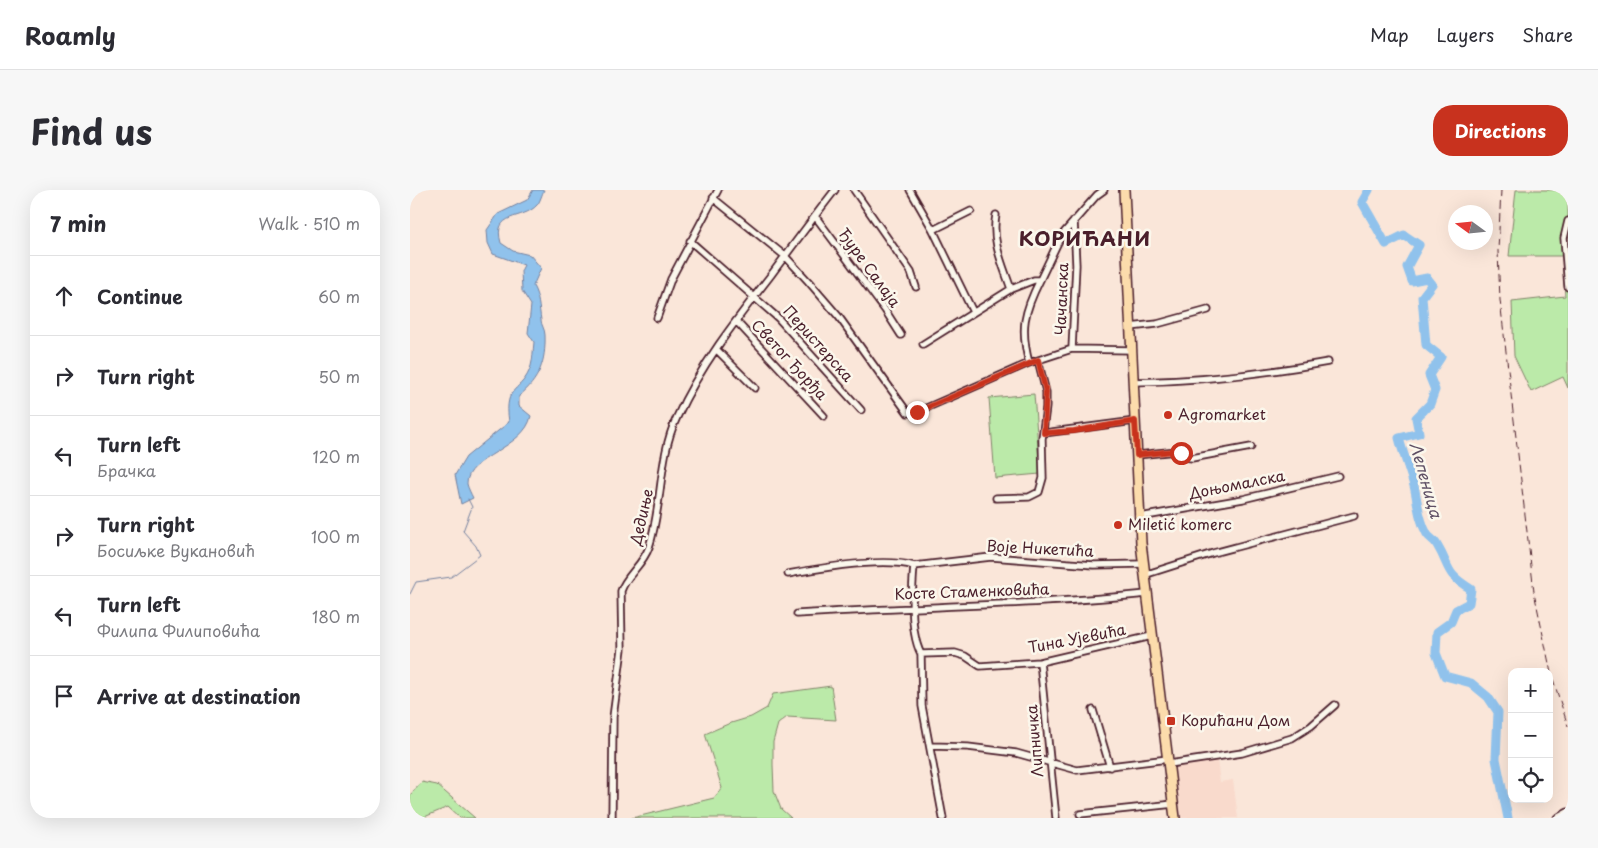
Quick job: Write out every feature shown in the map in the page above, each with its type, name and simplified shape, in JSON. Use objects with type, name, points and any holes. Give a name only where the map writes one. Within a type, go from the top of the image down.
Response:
[{"type":"main road","points":[[1124,190],[1143,564],[1175,818]]},
{"type":"street","points":[[657,318],[670,279],[718,190]]},
{"type":"street","name":"Дедиње","points":[[612,818],[613,718],[622,649],[621,591],[624,584],[641,565],[650,545],[659,508],[664,462],[676,418],[716,349],[834,190]]},
{"type":"street","points":[[854,190],[911,272],[916,287]]},
{"type":"street","points":[[910,190],[933,230],[973,312]]},
{"type":"street","points":[[1028,364],[1022,326],[1030,299],[1061,236],[1104,190]]},
{"type":"street","points":[[713,198],[784,256],[839,317],[905,410],[912,414],[1028,364],[1072,349],[1132,350]]},
{"type":"street","points":[[933,230],[971,211]]},
{"type":"street","points":[[996,215],[995,239],[1011,289]]},
{"type":"street","name":"Ђуре Салаја","points":[[815,216],[885,310],[901,335]]},
{"type":"street","name":"Чачанска","points":[[1072,349],[1076,265],[1074,220]]},
{"type":"street","points":[[1568,221],[1564,238],[1568,287]]},
{"type":"street","points":[[690,241],[754,296]]},
{"type":"street","points":[[923,344],[1011,289],[1034,280],[1040,280]]},
{"type":"street","name":"Перистерска","points":[[754,296],[778,318],[861,410]]},
{"type":"street","points":[[1130,327],[1157,324],[1208,310]]},
{"type":"street","name":"Светог Ђорђа","points":[[736,321],[824,416]]},
{"type":"street","points":[[716,349],[756,388]]},
{"type":"street","points":[[996,498],[1029,497],[1039,492],[1043,478],[1046,392],[1038,360]]},
{"type":"street","points":[[1133,382],[1180,381],[1236,376],[1328,362]]},
{"type":"street","points":[[1044,433],[1074,431],[1135,421]]},
{"type":"street","points":[[1137,455],[1176,451],[1185,457],[1192,458],[1251,447]]},
{"type":"street","name":"Доњомалска","points":[[1140,517],[1242,499],[1338,476]]},
{"type":"street","points":[[1144,575],[1213,553],[1354,516]]},
{"type":"street","name":"Воје Никетића","points":[[788,574],[816,569],[894,563],[914,566],[991,556],[1094,564],[1143,564]]},
{"type":"street","points":[[914,566],[912,582],[916,640],[921,654],[922,706],[943,818]]},
{"type":"street","name":"Косте Стаменковића","points":[[797,614],[914,606],[1052,602],[1147,594]]},
{"type":"street","name":"Тина Ујевића","points":[[921,654],[955,653],[965,656],[980,666],[1040,662],[1152,636]]},
{"type":"street","name":"Липничка","points":[[1040,662],[1051,764],[1052,795],[1056,818]]},
{"type":"street","points":[[931,746],[968,747],[1016,753],[1077,770],[1169,762],[1242,753],[1292,738],[1311,726],[1335,706]]},
{"type":"street","points":[[1093,710],[1110,767]]},
{"type":"street","points":[[1080,814],[1174,804]]},
{"type":"street","points":[[1556,818],[1568,812]]},
{"type":"shaded area","points":[[1217,760],[1220,782],[1233,780],[1238,818],[1180,818],[1173,767]]},
{"type":"green space","points":[[1516,190],[1568,190],[1568,388],[1563,377],[1531,392],[1514,356],[1512,302],[1565,296],[1562,256],[1509,256]]},
{"type":"green space","points":[[1034,394],[1040,474],[995,478],[989,398]]},
{"type":"green space","points":[[831,686],[836,720],[787,717],[778,724],[773,742],[774,791],[781,809],[791,818],[632,818],[714,798],[722,788],[705,734],[751,717],[767,708],[773,694]]},
{"type":"green space","points":[[422,782],[437,785],[475,818],[460,818],[448,807],[422,818],[410,818],[410,795]]},
{"type":"water","points":[[533,190],[544,190],[538,204],[531,210],[505,221],[499,233],[501,243],[513,251],[530,255],[541,268],[533,286],[538,298],[541,322],[545,333],[544,354],[540,370],[532,384],[519,396],[519,406],[531,416],[526,427],[518,436],[476,466],[469,475],[467,484],[473,498],[461,504],[455,475],[466,457],[509,422],[508,410],[511,395],[527,375],[532,363],[534,342],[528,333],[531,305],[522,291],[521,271],[524,265],[493,254],[488,243],[487,230],[498,214],[527,200]]},
{"type":"waterway","name":"Лепеница","points":[[1369,190],[1362,202],[1386,244],[1404,235],[1419,245],[1407,267],[1412,281],[1427,278],[1432,284],[1422,297],[1426,345],[1441,357],[1429,375],[1435,390],[1430,404],[1416,418],[1419,433],[1399,438],[1424,528],[1436,543],[1452,574],[1471,589],[1469,603],[1456,610],[1451,622],[1437,632],[1436,653],[1445,676],[1471,683],[1488,697],[1498,712],[1496,759],[1508,818]]},
{"type":"waterway","points":[[410,594],[416,582],[451,577],[480,555],[476,546],[463,531],[472,507],[468,499]]},
{"type":"railway","points":[[1501,190],[1498,251],[1500,300],[1534,592],[1551,673],[1568,726]]},
{"type":"place","name":"Agromarket","points":[[1168,415]]},
{"type":"place","name":"Miletić komerc","points":[[1118,525]]},
{"type":"place","name":"Корићани Дом","points":[[1171,721]]},
{"type":"district","name":"КОРИЋАНИ","points":[[1085,239]]},
{"type":"route","points":[[917,412],[1038,360],[1046,392],[1044,433],[1074,431],[1135,421],[1137,455],[1174,451],[1181,453]]}]
